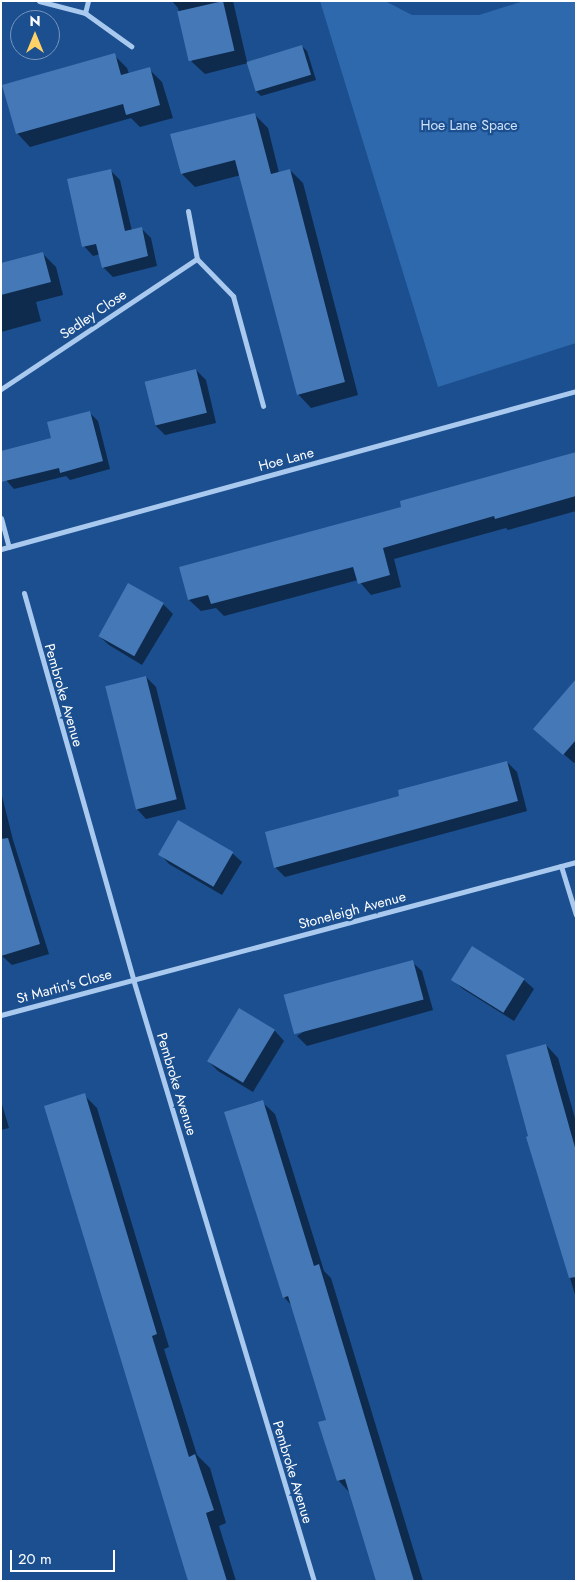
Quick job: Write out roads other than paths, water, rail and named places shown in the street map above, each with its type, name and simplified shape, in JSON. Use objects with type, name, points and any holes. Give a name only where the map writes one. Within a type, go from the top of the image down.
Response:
[{"type":"street","points":[[39,1],[84,13],[131,46]]},
{"type":"street","points":[[84,13],[88,1]]},
{"type":"street","points":[[188,211],[197,259],[233,296],[263,406]]},
{"type":"street","name":"Sedley Close","points":[[1,389],[197,259]]},
{"type":"street","name":"Hoe Lane","points":[[1,549],[576,391]]},
{"type":"street","points":[[1,518],[9,547]]},
{"type":"street","name":"Pembroke Avenue","points":[[24,592],[133,979],[314,1581]]},
{"type":"street","name":"Stoneleigh Avenue","points":[[133,979],[576,862]]},
{"type":"street","points":[[561,866],[576,915]]},
{"type":"street","name":"St Martin's Close","points":[[1,1015],[133,979]]},
{"type":"park label","name":"Hoe Lane Space","points":[[469,125]]}]
